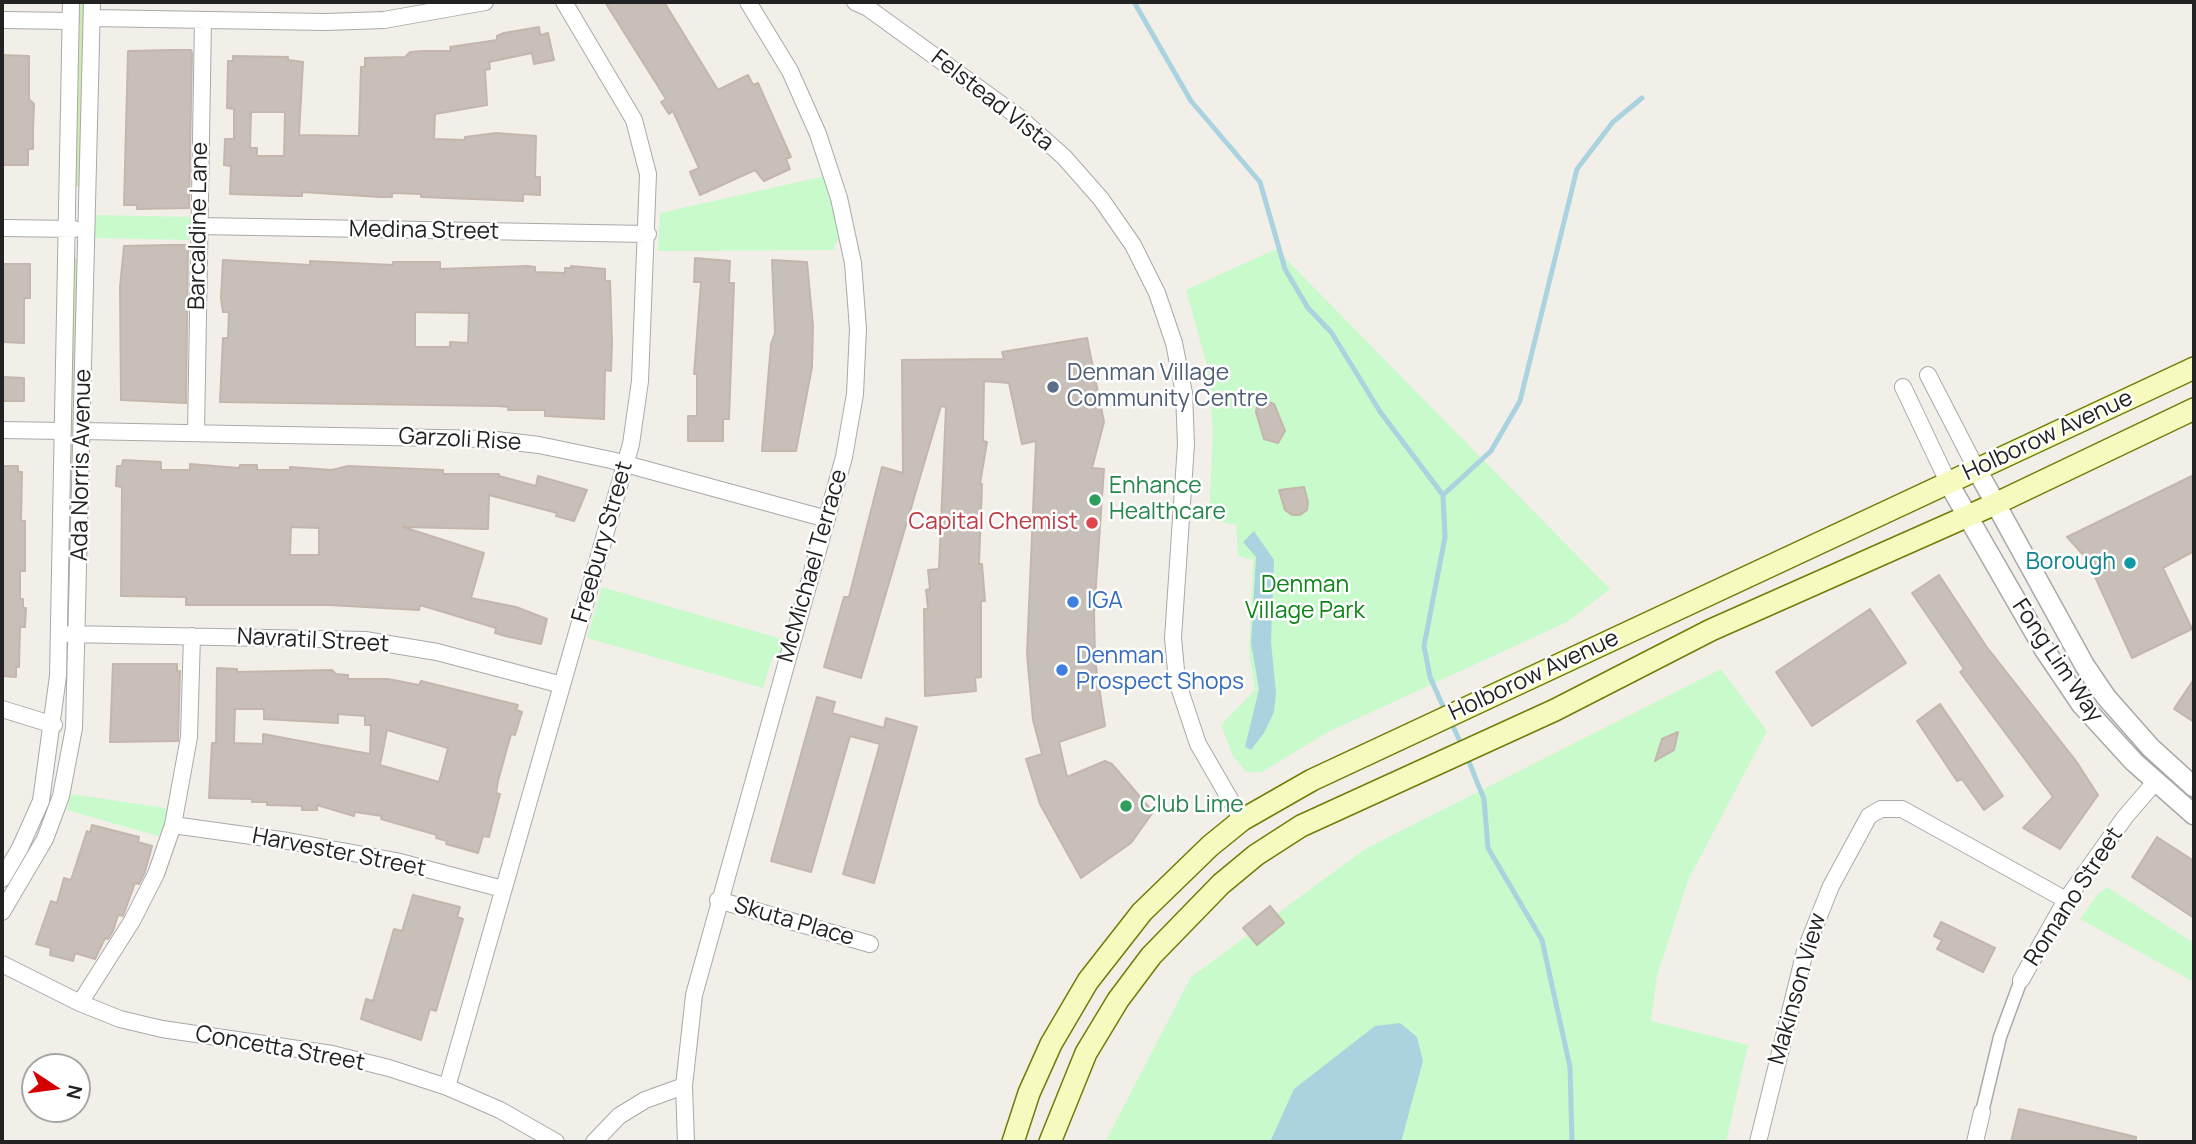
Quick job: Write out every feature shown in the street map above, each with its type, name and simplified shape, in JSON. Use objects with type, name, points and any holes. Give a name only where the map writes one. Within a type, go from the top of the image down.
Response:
[{"type":"main road","name":"Holborow Avenue","points":[[1013,1142],[1029,1093],[1051,1044],[1088,981],[1142,912],[1210,846],[1242,820],[1312,780],[2194,368]]},
{"type":"main road","name":"Holborow Avenue","points":[[1050,1142],[1086,1053],[1118,1000],[1183,920],[1261,852],[1326,813],[1555,709],[1711,630],[1995,504],[2194,408]]},
{"type":"main road","name":"Felstead Vista","points":[[1242,820],[1261,852]]},
{"type":"street","name":"Ada Norris Avenue","points":[[2,878],[20,848],[41,801],[54,725],[59,634],[71,2]]},
{"type":"street","points":[[92,10],[203,20],[384,20],[485,2]]},
{"type":"street","name":"Freebury Street","points":[[447,1087],[625,464],[640,381],[648,234],[648,174],[637,129],[617,86],[564,2]]},
{"type":"street","name":"Felstead Vista","points":[[855,2],[1020,118],[1064,157],[1101,199],[1133,245],[1157,293],[1174,343],[1184,393],[1186,444],[1173,638],[1177,681],[1198,744],[1242,820]]},
{"type":"street","name":"McMichael Terrace","points":[[686,1142],[684,1086],[694,995],[718,900],[844,457],[855,394],[858,329],[853,263],[839,198],[818,134],[790,71],[751,3]]},
{"type":"street","name":"Ada Norris Avenue","points":[[2,912],[45,839],[61,796],[75,728],[92,10]]},
{"type":"street","points":[[2,20],[71,21]]},
{"type":"street","name":"Barcaldine Lane","points":[[196,433],[203,20]]},
{"type":"street","name":"Medina Street","points":[[199,226],[648,234]]},
{"type":"street","points":[[2,228],[87,229]]},
{"type":"street","points":[[1927,375],[1977,470]]},
{"type":"street","points":[[1903,387],[1949,484]]},
{"type":"street","points":[[2,430],[62,431]]},
{"type":"street","name":"Garzoli Rise","points":[[83,431],[488,439],[539,444],[625,464],[827,519]]},
{"type":"street","name":"Fong Lim Way","points":[[1977,470],[2070,641],[2106,696],[2151,748],[2194,787]]},
{"type":"street","name":"Fong Lim Way","points":[[1949,484],[2076,697],[2089,714],[2194,816]]},
{"type":"street","name":"Navratil Street","points":[[59,634],[389,642],[562,685]]},
{"type":"street","points":[[80,1003],[132,921],[156,874],[173,825],[189,737],[192,636]]},
{"type":"street","points":[[2,709],[54,725]]},
{"type":"street","name":"Romano Street","points":[[1975,1142],[2000,1037],[2021,980],[2066,900],[2125,817],[2156,781]]},
{"type":"street","name":"Makinson View","points":[[1758,1142],[1805,951],[1831,886],[1869,816],[1886,808],[1907,811],[2066,900]]},
{"type":"street","name":"Harvester Street","points":[[173,825],[288,841],[396,862],[503,889]]},
{"type":"street","name":"Skuta Place","points":[[718,900],[870,944]]},
{"type":"street","name":"Concetta Street","points":[[2,964],[80,1003],[120,1019],[162,1029],[332,1054],[389,1068],[447,1087],[500,1110],[555,1142]]},
{"type":"street","points":[[594,1142],[619,1116],[645,1100],[684,1086]]},
{"type":"green space","points":[[75,2],[85,2],[82,186],[72,186]]},
{"type":"green space","points":[[825,176],[840,239],[834,245],[835,250],[658,251],[660,213]]},
{"type":"green space","points":[[93,215],[195,217],[194,240],[92,238]]},
{"type":"green space","name":"Denman Village Park","points":[[1276,249],[1610,589],[1567,622],[1328,732],[1262,772],[1246,772],[1233,756],[1221,725],[1255,690],[1249,652],[1253,560],[1238,556],[1236,525],[1209,519],[1213,429],[1206,362],[1186,290]]},
{"type":"green space","points":[[73,255],[80,263],[70,611],[67,605]]},
{"type":"green space","points":[[602,587],[785,640],[781,653],[773,656],[763,688],[587,638]]},
{"type":"green space","points":[[1721,669],[1767,731],[1688,880],[1657,976],[1651,1021],[1748,1045],[1726,1142],[1105,1142],[1191,977],[1365,849]]},
{"type":"green space","points":[[71,794],[172,809],[165,838],[67,810]]},
{"type":"green space","points":[[2107,887],[2194,943],[2194,982],[2080,919],[2097,895]]},
{"type":"water","points":[[1254,531],[1274,560],[1271,642],[1276,693],[1274,712],[1264,733],[1251,750],[1245,747],[1259,689],[1251,643],[1256,557],[1243,542]]},
{"type":"water","points":[[1400,1023],[1417,1037],[1423,1061],[1401,1142],[1270,1142],[1294,1089],[1375,1026]]},
{"type":"building","points":[[605,2],[664,2],[718,90],[748,75],[753,85],[758,83],[791,157],[786,159],[790,169],[764,181],[755,170],[700,195],[690,172],[699,168],[673,111],[669,114],[661,102],[666,99]]},
{"type":"building","points":[[539,27],[540,35],[548,33],[554,60],[534,64],[532,53],[489,62],[490,69],[485,70],[487,105],[435,114],[434,139],[465,140],[465,137],[496,133],[536,136],[535,177],[540,177],[540,195],[523,194],[523,201],[421,197],[421,194],[392,193],[392,197],[302,192],[302,196],[230,194],[231,166],[224,165],[225,139],[234,139],[234,109],[227,108],[228,61],[233,61],[233,56],[288,57],[288,60],[303,62],[299,135],[359,136],[361,67],[365,67],[365,58],[405,57],[410,52],[451,51],[450,47],[497,40],[497,36]],"holes":[[[251,112],[285,112],[284,156],[257,156],[257,148],[250,148]]]},
{"type":"building","points":[[191,50],[189,208],[137,209],[137,205],[124,205],[128,51]]},
{"type":"building","points":[[2,55],[29,56],[29,99],[34,104],[33,149],[28,149],[28,165],[2,165]]},
{"type":"building","points":[[188,245],[186,403],[121,400],[120,287],[124,246]]},
{"type":"building","points":[[695,258],[730,261],[729,283],[734,283],[729,419],[723,419],[723,441],[688,441],[688,416],[697,416],[697,374],[694,374],[701,282],[694,282]]},
{"type":"building","points":[[223,260],[310,265],[310,261],[393,265],[393,262],[440,262],[440,269],[528,266],[535,267],[535,272],[565,273],[565,268],[571,266],[605,269],[605,281],[610,281],[612,342],[611,371],[605,370],[604,419],[545,416],[545,410],[508,410],[509,407],[498,406],[220,402],[223,338],[228,338],[229,312],[223,312]],"holes":[[[415,312],[469,313],[468,343],[450,342],[450,347],[415,347]]]},
{"type":"building","points":[[772,260],[807,262],[813,326],[812,367],[796,451],[762,451],[771,344],[775,333]]},
{"type":"building","points":[[2,264],[30,264],[30,298],[24,298],[24,343],[2,342]]},
{"type":"building","points":[[1087,338],[1104,422],[1092,468],[1104,469],[1094,613],[1095,660],[1105,726],[1059,742],[1067,777],[1105,761],[1112,764],[1153,812],[1131,843],[1081,878],[1040,804],[1026,759],[1042,754],[1033,720],[1027,654],[1036,441],[1022,444],[1009,383],[984,381],[983,441],[987,442],[980,484],[979,564],[982,564],[985,601],[981,601],[981,677],[975,678],[976,691],[925,696],[924,609],[928,609],[928,570],[939,569],[946,407],[941,406],[861,678],[824,667],[844,597],[849,597],[882,467],[903,473],[902,360],[1004,359],[1002,352]]},
{"type":"building","points":[[2,377],[24,378],[24,401],[2,401]]},
{"type":"building","points":[[1266,401],[1274,404],[1285,431],[1278,443],[1264,439],[1256,412],[1257,406]]},
{"type":"building","points":[[123,460],[161,462],[161,470],[190,470],[190,464],[239,468],[240,465],[257,465],[257,470],[290,470],[290,467],[332,470],[348,466],[443,470],[443,474],[499,474],[536,486],[538,476],[587,490],[574,521],[556,516],[557,513],[489,495],[488,529],[403,527],[484,553],[471,598],[516,607],[547,619],[541,644],[495,633],[496,628],[420,605],[419,610],[329,605],[186,605],[186,597],[121,596],[122,487],[116,486],[117,466],[122,466]],"holes":[[[291,527],[319,528],[319,555],[290,555]]]},
{"type":"building","points":[[2,466],[18,466],[18,472],[22,472],[21,521],[25,521],[25,571],[20,571],[20,599],[23,599],[23,608],[26,608],[25,627],[20,627],[19,667],[16,667],[16,677],[2,676]]},
{"type":"building","name":"Borough","points":[[2194,475],[2194,551],[2163,568],[2192,629],[2132,658],[2087,559],[2067,537]]},
{"type":"building","points":[[1304,487],[1307,510],[1300,515],[1292,515],[1285,510],[1279,490]]},
{"type":"building","points":[[1939,575],[1986,646],[2076,761],[2098,795],[2060,849],[2023,828],[2053,797],[1960,672],[1964,669],[1912,593]]},
{"type":"building","points":[[1870,609],[1906,663],[1812,726],[1776,672]]},
{"type":"building","points":[[113,664],[177,664],[177,671],[180,671],[178,741],[110,742]]},
{"type":"building","points":[[217,668],[237,669],[237,672],[332,670],[336,674],[348,675],[348,679],[388,679],[419,685],[421,681],[518,705],[516,710],[522,712],[515,735],[511,734],[498,781],[496,793],[500,794],[489,837],[483,836],[478,853],[446,844],[447,841],[436,838],[437,835],[381,819],[382,816],[355,812],[354,816],[317,805],[317,810],[302,810],[302,806],[267,805],[267,802],[252,802],[252,799],[209,798],[212,743],[216,743]],"holes":[[[235,709],[264,709],[264,719],[338,723],[338,714],[365,716],[365,725],[371,725],[370,754],[263,734],[263,744],[234,743]],[[387,730],[448,748],[439,782],[380,765]]]},
{"type":"building","points":[[2194,679],[2194,722],[2174,709]]},
{"type":"building","points":[[817,697],[835,702],[832,713],[884,728],[886,718],[917,727],[874,883],[843,874],[880,744],[850,736],[811,872],[771,861]]},
{"type":"building","points":[[1940,704],[2003,796],[1984,810],[1962,779],[1957,781],[1917,721]]},
{"type":"building","points":[[1678,732],[1674,750],[1655,761],[1662,739]]},
{"type":"building","points":[[92,825],[139,837],[138,842],[152,846],[145,872],[139,884],[135,883],[123,916],[118,915],[113,931],[108,939],[105,938],[95,959],[75,953],[73,961],[50,955],[51,948],[36,944],[51,901],[57,903],[64,878],[71,880],[87,831],[90,833]]},
{"type":"building","points":[[2157,837],[2194,861],[2194,918],[2132,877]]},
{"type":"building","points":[[413,895],[460,907],[457,917],[463,919],[436,1011],[430,1009],[421,1040],[361,1019],[366,999],[373,1001],[394,929],[402,931]]},
{"type":"building","points":[[1270,906],[1284,923],[1257,945],[1243,928]]},
{"type":"building","points":[[1941,922],[1995,948],[1983,972],[1937,949],[1942,940],[1934,936]]},
{"type":"building","points":[[2019,1109],[2136,1137],[2136,1142],[2011,1142]]},
{"type":"waterway","points":[[1134,2],[1191,101],[1260,182],[1285,269],[1308,308],[1331,332],[1381,413],[1443,495],[1445,537],[1424,646],[1430,677],[1446,713]]},
{"type":"waterway","points":[[1443,495],[1491,451],[1520,401],[1577,169],[1613,122],[1642,98]]},
{"type":"waterway","points":[[1451,722],[1463,748]]},
{"type":"waterway","points":[[1467,757],[1484,799],[1488,848],[1542,940],[1570,1067],[1572,1142]]},
{"type":"place","name":"Denman Village Community Centre","points":[[1053,387]]},
{"type":"place","name":"Enhance Healthcare","points":[[1095,500]]},
{"type":"place","name":"Capital Chemist","points":[[1092,523]]},
{"type":"place","name":"Borough","points":[[2130,563]]},
{"type":"place","name":"IGA","points":[[1073,602]]},
{"type":"place","name":"Denman Prospect Shops","points":[[1062,670]]},
{"type":"place","name":"Club Lime","points":[[1126,806]]}]
